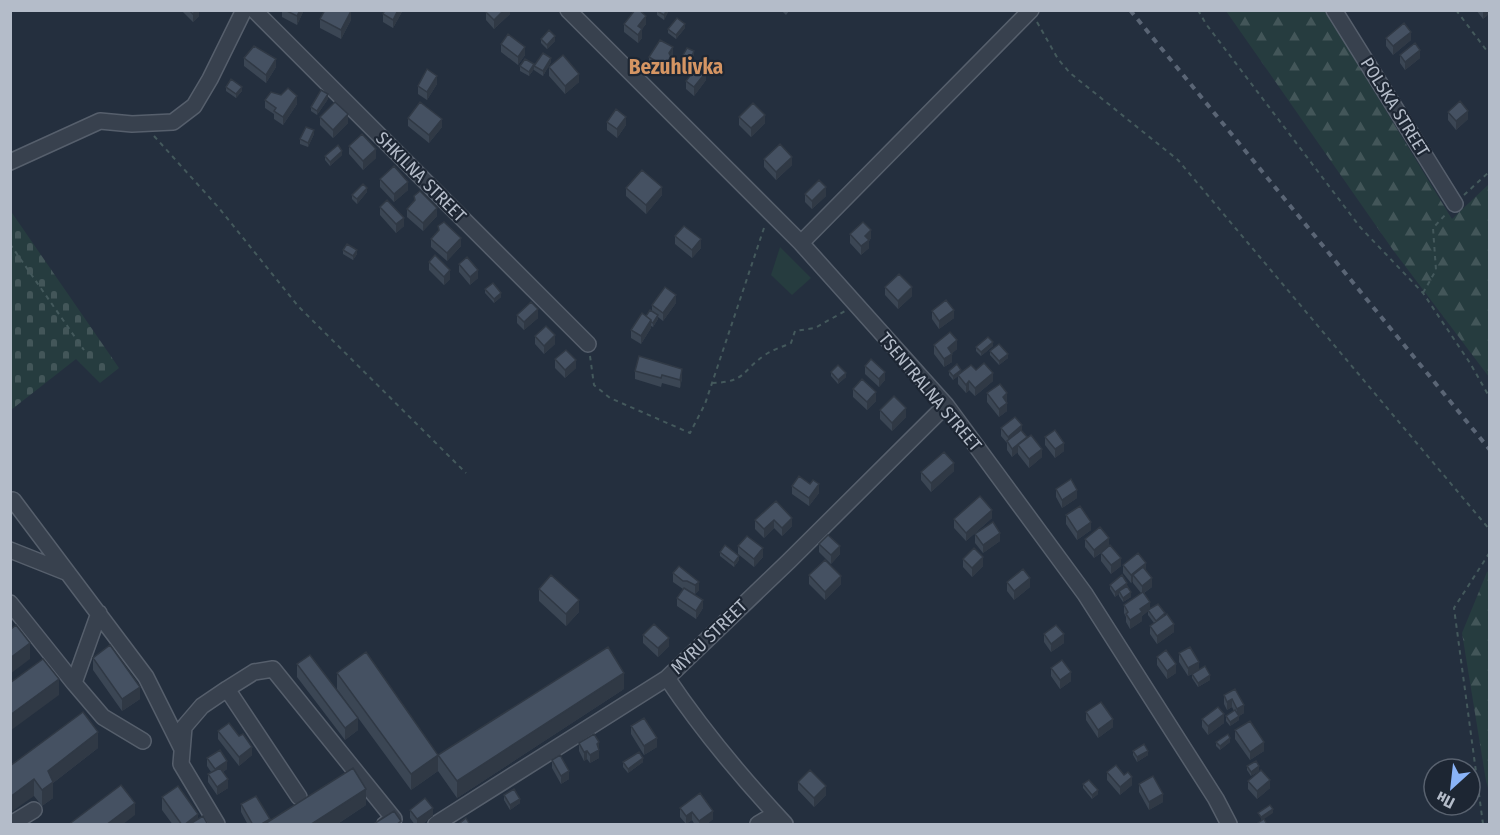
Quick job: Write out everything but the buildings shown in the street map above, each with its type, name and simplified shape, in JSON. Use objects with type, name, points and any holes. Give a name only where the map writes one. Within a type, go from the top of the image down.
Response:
[{"type":"street","points":[[10,162],[100,121],[141,124],[173,122],[194,106],[244,10]]},
{"type":"street","name":"SHKILNA STREET","points":[[254,10],[588,344]]},
{"type":"street","name":"TSENTRALNA STREET","points":[[568,10],[801,243],[946,405],[1085,594],[1216,799],[1228,825]]},
{"type":"street","name":"POLSKA STREET","points":[[1335,10],[1455,204]]},
{"type":"street","points":[[801,243],[1033,15]]},
{"type":"street","name":"MYRU STREET","points":[[436,825],[667,678],[946,405]]},
{"type":"street","points":[[10,502],[13,500],[146,677],[182,749]]},
{"type":"street","points":[[10,550],[68,573]]},
{"type":"street","points":[[10,603],[103,717],[143,741]]},
{"type":"street","points":[[74,683],[99,613]]},
{"type":"street","points":[[217,825],[181,764],[184,727],[202,706],[227,689],[254,672],[273,669],[394,819],[385,825]]},
{"type":"street","points":[[667,678],[693,717],[736,771],[780,819],[758,825]]},
{"type":"street","points":[[227,689],[299,797]]},
{"type":"street","points":[[11,825],[34,810]]},
{"type":"path","points":[[1198,10],[1206,24],[1360,227],[1423,293],[1470,363],[1490,398]]},
{"type":"path","points":[[1456,10],[1490,55]]},
{"type":"path","points":[[1033,15],[1058,59],[1070,73],[1178,160],[1490,530]]},
{"type":"path","points":[[141,124],[168,149],[298,306],[466,473]]},
{"type":"path","points":[[1423,293],[1436,270],[1433,228],[1490,171]]},
{"type":"path","points":[[588,344],[594,385],[602,392],[630,408],[690,432],[705,404],[770,212]]},
{"type":"path","points":[[10,244],[84,350]]},
{"type":"path","points":[[712,383],[730,382],[736,379],[764,355],[791,343],[795,331],[814,328],[856,304]]},
{"type":"path","points":[[1484,825],[1454,608],[1490,552]]},
{"type":"green space","points":[[1226,11],[1325,11],[1452,219],[1489,184],[1489,377],[1393,250]]},
{"type":"green space","points":[[10,210],[119,368],[100,383],[76,359],[11,410]]},
{"type":"green space","points":[[780,247],[811,278],[792,295],[771,275]]},
{"type":"green space","points":[[1490,571],[1489,791],[1462,633],[1487,572]]},
{"type":"railway","points":[[1130,10],[1490,450]]},
{"type":"district","name":"Bezuhlivka","points":[[676,67]]}]
